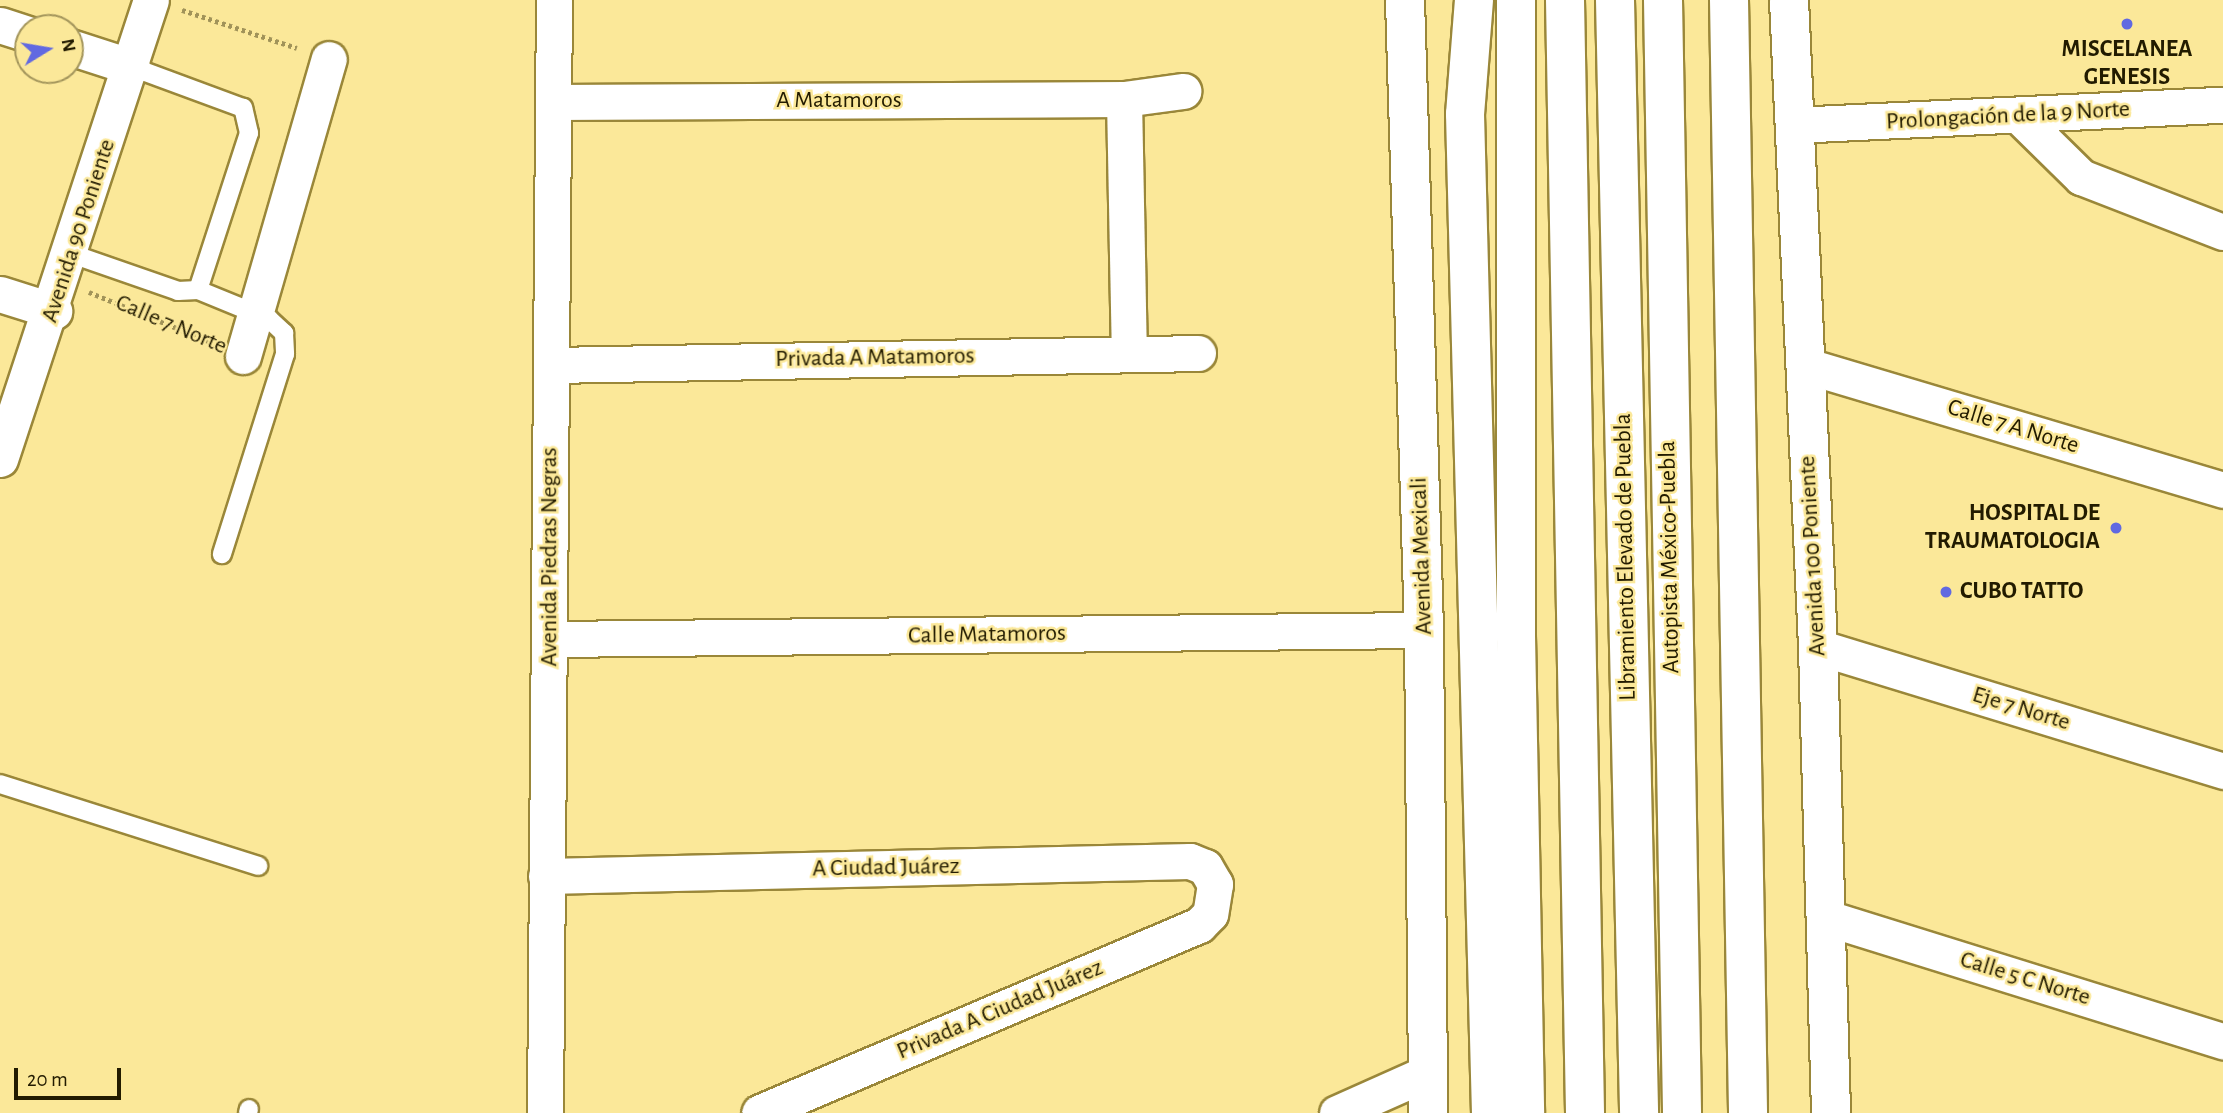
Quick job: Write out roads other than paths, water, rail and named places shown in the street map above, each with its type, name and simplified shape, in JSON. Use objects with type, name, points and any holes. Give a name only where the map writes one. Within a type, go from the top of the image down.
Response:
[{"type":"main road","name":"Avenida Mexicali","points":[[1405,0],[1424,630],[1428,1113]]},
{"type":"main road","points":[[1474,0],[1465,114],[1491,1113]]},
{"type":"main road","points":[[1516,0],[1516,636],[1525,1113]]},
{"type":"main road","name":"Libramiento Elevado de Puebla","points":[[1565,0],[1586,1113]]},
{"type":"main road","name":"Libramiento Elevado de Puebla","points":[[1615,0],[1639,1113]]},
{"type":"main road","name":"Autopista México-Puebla","points":[[1663,0],[1682,1113]]},
{"type":"main road","points":[[1729,0],[1748,1113]]},
{"type":"main road","name":"Avenida 100 Poniente","points":[[1789,0],[1818,647],[1831,1113]]},
{"type":"street","name":"Avenida Piedras Negras","points":[[545,1113],[554,0]]},
{"type":"street","name":"Avenida 90 Poniente","points":[[0,459],[63,282],[132,67],[164,4]]},
{"type":"street","points":[[84,52],[132,67]]},
{"type":"street","points":[[243,356],[330,59]]},
{"type":"street","name":"A Matamoros","points":[[554,102],[1124,99],[1183,91]]},
{"type":"street","points":[[1124,99],[1129,353]]},
{"type":"street","name":"Prolongación de la 9 Norte","points":[[1793,125],[2020,117],[2223,105]]},
{"type":"street","points":[[2020,117],[2081,177],[2223,232]]},
{"type":"street","points":[[0,294],[63,282]]},
{"type":"street","name":"Privada A Matamoros","points":[[552,365],[1198,353]]},
{"type":"street","name":"Calle 7 A Norte","points":[[1804,365],[2223,490]]},
{"type":"street","name":"Calle Matamoros","points":[[550,639],[1424,630]]},
{"type":"street","name":"Eje 7 Norte","points":[[1818,647],[2223,771]]},
{"type":"street","name":"A Ciudad Juárez","points":[[546,876],[1190,861],[1205,867],[1214,884]]},
{"type":"street","name":"Privada A Ciudad Juárez","points":[[759,1113],[1199,925],[1210,914],[1214,884]]},
{"type":"street","name":"Calle 5 C Norte","points":[[1827,918],[2223,1041]]},
{"type":"street","points":[[1337,1113],[1427,1073]]},
{"type":"lane","points":[[132,67],[243,108],[249,133],[198,290]]},
{"type":"lane","points":[[63,282],[178,291],[198,290],[256,314],[284,333],[279,367],[222,554]]},
{"type":"lane","points":[[0,783],[258,866]]},
{"type":"place","name":"MISCELANEA GENESIS","points":[[2127,24]]},
{"type":"place","name":"HOSPITAL DE TRAUMATOLOGIA","points":[[2116,528]]},
{"type":"place","name":"CUBO TATTO","points":[[1946,592]]}]
